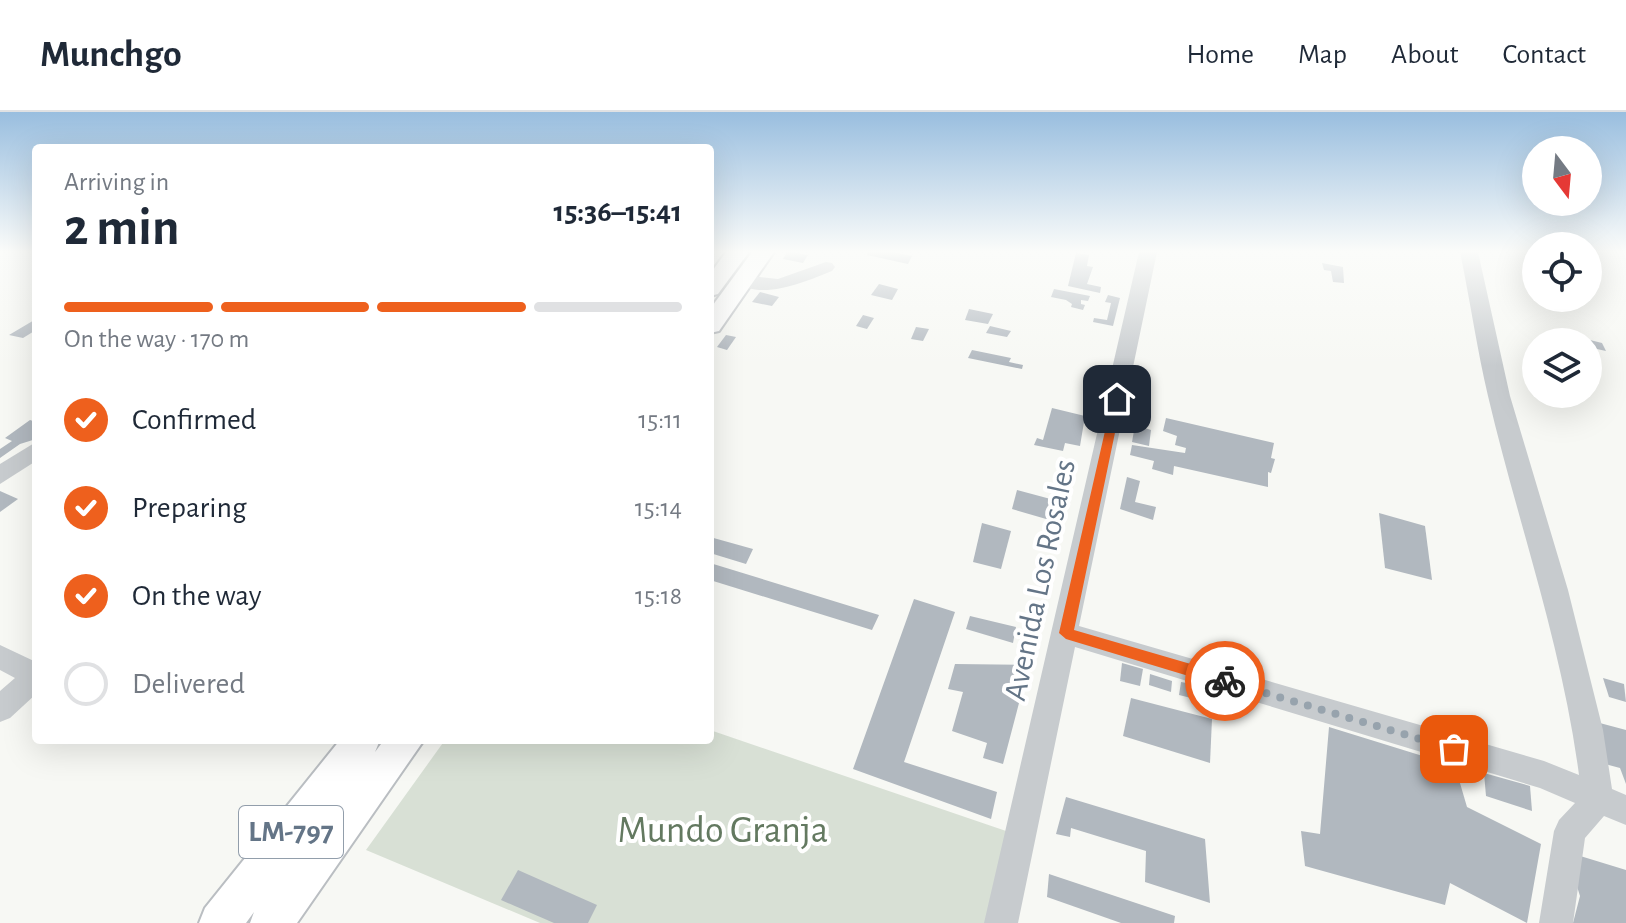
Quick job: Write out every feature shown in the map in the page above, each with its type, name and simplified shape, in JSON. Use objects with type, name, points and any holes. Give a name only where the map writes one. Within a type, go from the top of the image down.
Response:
[{"type":"main road","points":[[714,314],[722,290]]},
{"type":"main road","name":"LM-797","points":[[220,923],[359,744]]},
{"type":"main road","name":"LM-797","points":[[271,923],[403,744]]},
{"type":"street","name":"Avenida Los Rosales","points":[[1001,923],[1140,290]]},
{"type":"street","points":[[1477,290],[1499,396],[1555,590],[1588,730],[1612,805]]},
{"type":"street","points":[[0,476],[32,453]]},
{"type":"street","points":[[1066,633],[1544,775],[1612,805]]},
{"type":"street","points":[[0,657],[32,674]]},
{"type":"street","points":[[0,709],[32,680]]},
{"type":"street","points":[[1556,923],[1570,831],[1612,805]]},
{"type":"green space","name":"Mundo Granja","points":[[714,731],[1009,832],[988,923],[540,923],[366,850],[442,744],[714,744]]},
{"type":"building","points":[[875,290],[898,290],[892,300],[871,295]]},
{"type":"building","points":[[1054,290],[1090,296],[1088,301],[1081,300],[1081,304],[1085,305],[1083,310],[1071,307],[1072,304],[1066,300],[1051,297]]},
{"type":"building","points":[[760,292],[779,297],[772,306],[752,302]]},
{"type":"building","points":[[1108,295],[1120,298],[1113,326],[1093,322],[1094,318],[1107,320],[1111,303],[1105,302]]},
{"type":"building","points":[[969,309],[993,314],[988,324],[965,320]]},
{"type":"building","points":[[863,315],[874,318],[867,329],[856,326]]},
{"type":"building","points":[[32,321],[32,332],[23,338],[9,335]]},
{"type":"building","points":[[990,326],[1011,331],[1007,337],[986,333]]},
{"type":"building","points":[[916,327],[929,329],[923,341],[911,339]]},
{"type":"building","points":[[726,335],[736,337],[727,350],[717,347]]},
{"type":"building","points":[[972,350],[1011,358],[1009,362],[1023,365],[1022,369],[968,358]]},
{"type":"building","points":[[1052,408],[1085,416],[1080,446],[1065,443],[1063,451],[1034,445],[1037,438],[1043,440]]},
{"type":"building","points":[[1166,418],[1274,443],[1271,458],[1275,459],[1271,473],[1268,472],[1268,487],[1174,466],[1173,475],[1152,469],[1154,461],[1130,455],[1132,445],[1185,453],[1186,448],[1175,445],[1177,436],[1163,431]]},
{"type":"building","points":[[32,421],[32,440],[20,444],[0,458],[0,449],[12,441],[5,438]]},
{"type":"building","points":[[1135,425],[1151,430],[1149,446],[1132,442]]},
{"type":"building","points":[[1127,477],[1140,481],[1135,502],[1156,507],[1153,520],[1120,509]]},
{"type":"building","points":[[1017,490],[1058,501],[1053,521],[1012,509]]},
{"type":"building","points":[[0,491],[18,499],[0,512]]},
{"type":"building","points":[[1379,513],[1425,526],[1432,580],[1385,568]]},
{"type":"building","points":[[982,523],[1011,531],[1001,569],[973,562]]},
{"type":"building","points":[[714,538],[753,549],[746,564],[714,554]]},
{"type":"building","points":[[714,564],[879,615],[872,630],[714,581]]},
{"type":"building","points":[[914,599],[955,612],[904,762],[997,792],[991,819],[853,769]]},
{"type":"building","points":[[1033,602],[1045,605],[1039,635],[1028,631]]},
{"type":"building","points":[[970,616],[1016,627],[1013,643],[966,629]]},
{"type":"building","points":[[1122,663],[1143,669],[1140,686],[1120,681]]},
{"type":"building","points":[[955,664],[1029,665],[1003,764],[983,758],[987,743],[952,731],[963,692],[948,689]]},
{"type":"building","points":[[1150,674],[1172,681],[1171,692],[1149,685]]},
{"type":"building","points":[[1603,678],[1624,684],[1626,702],[1609,697]]},
{"type":"building","points":[[1181,682],[1192,684],[1191,698],[1179,695]]},
{"type":"building","points":[[1213,689],[1226,692],[1225,709],[1198,701],[1198,690],[1214,695]]},
{"type":"building","points":[[1131,698],[1212,719],[1210,763],[1123,736]]},
{"type":"building","points":[[1596,722],[1626,730],[1626,784],[1620,768],[1605,764]]},
{"type":"building","points":[[1329,727],[1455,766],[1467,807],[1541,844],[1527,923],[1450,883],[1445,905],[1305,866],[1301,831],[1320,834]]},
{"type":"building","points":[[1484,773],[1530,786],[1532,811],[1486,796]]},
{"type":"building","points":[[1066,797],[1205,839],[1210,903],[1145,882],[1146,851],[1071,828],[1070,837],[1056,834]]},
{"type":"building","points":[[1577,855],[1626,870],[1626,923],[1573,923],[1580,896],[1575,880]]},
{"type":"building","points":[[518,870],[597,905],[588,923],[554,923],[501,900]]},
{"type":"building","points":[[1049,874],[1175,916],[1174,923],[1121,923],[1047,897]]},
{"type":"way so far","points":[[1225,681],[1454,749]]},
{"type":"route","points":[[1117,399],[1066,633],[1225,681]]}]
